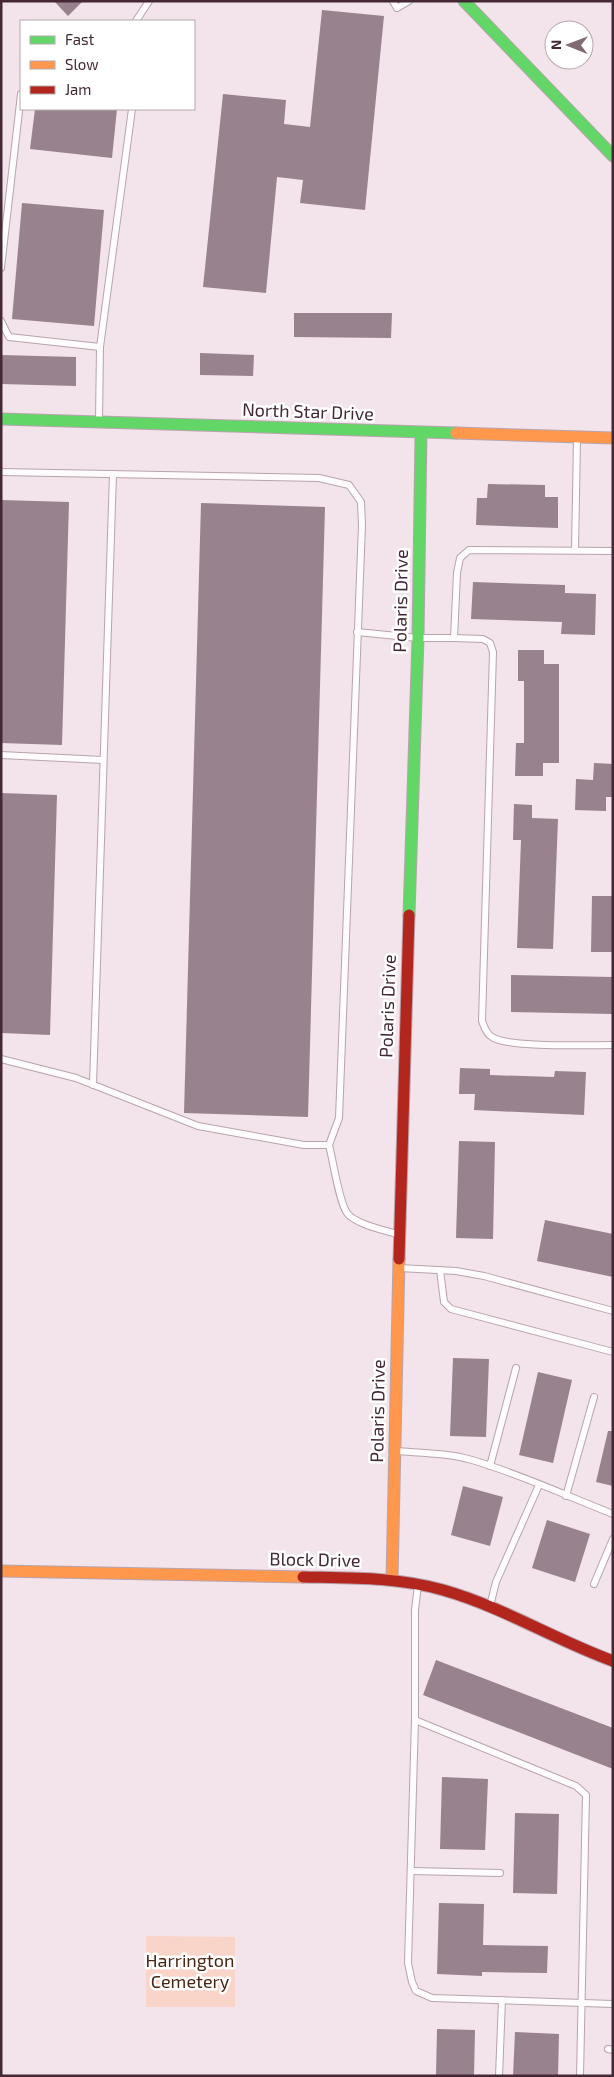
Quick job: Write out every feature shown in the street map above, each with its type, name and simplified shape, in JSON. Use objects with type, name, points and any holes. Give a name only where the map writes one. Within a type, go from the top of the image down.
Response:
[{"type":"street","points":[[464,1],[613,156]]},
{"type":"street","name":"North Star Drive","points":[[1,419],[613,438]]},
{"type":"street","name":"Polaris Drive","points":[[392,1580],[398,1268],[418,638],[421,433]]},
{"type":"street","name":"Block Drive","points":[[1,1571],[392,1580],[418,1583],[448,1591],[490,1607],[556,1638],[613,1661]]},
{"type":"lane","points":[[137,20],[149,1]]},
{"type":"lane","points":[[393,1],[397,8],[409,1]]},
{"type":"lane","points":[[1,268],[20,103]]},
{"type":"lane","points":[[99,422],[100,346],[132,110]]},
{"type":"lane","points":[[1,321],[9,337],[100,346]]},
{"type":"lane","points":[[576,550],[577,437]]},
{"type":"lane","points":[[1,472],[319,478],[349,485],[361,502],[339,1118],[329,1145],[343,1202],[348,1214],[364,1224],[399,1234]]},
{"type":"lane","points":[[92,1085],[113,474]]},
{"type":"lane","points":[[454,638],[457,573],[460,558],[469,550],[613,552]]},
{"type":"lane","points":[[357,632],[418,638],[483,639],[490,643],[493,652],[482,1020],[490,1037],[508,1043],[613,1045]]},
{"type":"lane","points":[[1,755],[103,760]]},
{"type":"lane","points":[[1,1059],[76,1078],[198,1126],[304,1146],[329,1145]]},
{"type":"lane","points":[[398,1268],[440,1270],[484,1276],[613,1311]]},
{"type":"lane","points":[[440,1270],[444,1302],[450,1309],[613,1352]]},
{"type":"lane","points":[[490,1466],[516,1368]]},
{"type":"lane","points":[[566,1496],[594,1397]]},
{"type":"lane","points":[[394,1451],[462,1458],[490,1466],[613,1514]]},
{"type":"lane","points":[[490,1607],[496,1582],[539,1485]]},
{"type":"lane","points":[[594,1584],[613,1539]]},
{"type":"lane","points":[[418,1583],[415,1610],[415,1720],[408,1963],[416,1992],[432,1998],[613,2004]]},
{"type":"lane","points":[[415,1720],[576,1786],[586,1795],[580,2076]]},
{"type":"lane","points":[[411,1871],[500,1873]]},
{"type":"lane","points":[[499,2076],[502,2000]]},
{"type":"green space","name":"Harrington Cemetery","points":[[146,1936],[235,1937],[235,2007],[146,2007]]},
{"type":"building","points":[[54,1],[83,1],[68,16]]},
{"type":"building","points":[[322,10],[384,16],[365,210],[300,203],[303,180],[277,177],[266,293],[203,287],[223,94],[286,100],[284,124],[310,127]]},
{"type":"building","points":[[35,110],[117,110],[112,158],[30,149]]},
{"type":"building","points":[[22,203],[104,210],[94,326],[12,319]]},
{"type":"building","points":[[294,313],[392,313],[391,338],[294,337]]},
{"type":"building","points":[[200,353],[254,355],[253,376],[200,375]]},
{"type":"building","points":[[1,355],[76,357],[76,386],[1,384]]},
{"type":"building","points":[[488,484],[545,485],[545,497],[558,497],[558,528],[476,525],[477,498],[487,498]]},
{"type":"building","points":[[1,500],[69,502],[62,745],[1,743]]},
{"type":"building","points":[[201,503],[325,507],[308,1117],[184,1113]]},
{"type":"building","points":[[473,582],[565,585],[565,593],[596,594],[595,635],[561,634],[562,622],[471,619]]},
{"type":"building","points":[[518,650],[544,650],[544,664],[559,664],[559,763],[543,763],[543,776],[515,776],[516,743],[524,743],[524,681],[518,681]]},
{"type":"building","points":[[594,763],[613,764],[613,797],[606,797],[606,811],[575,810],[576,779],[593,780]]},
{"type":"building","points":[[1,793],[57,795],[50,1035],[1,1033]]},
{"type":"building","points":[[514,804],[532,805],[532,818],[558,819],[553,949],[517,948],[521,840],[513,840]]},
{"type":"building","points":[[592,896],[613,896],[613,952],[591,952]]},
{"type":"building","points":[[511,975],[613,977],[613,1014],[511,1012]]},
{"type":"building","points":[[460,1068],[490,1069],[490,1075],[554,1077],[555,1071],[586,1072],[584,1115],[474,1110],[475,1094],[459,1094]]},
{"type":"building","points":[[459,1141],[495,1142],[493,1239],[456,1238]]},
{"type":"building","points":[[545,1220],[613,1234],[613,1277],[537,1261]]},
{"type":"building","points":[[453,1358],[489,1359],[486,1437],[450,1436]]},
{"type":"building","points":[[538,1372],[572,1380],[553,1463],[519,1455]]},
{"type":"building","points":[[608,1431],[613,1431],[613,1486],[596,1482]]},
{"type":"building","points":[[463,1486],[503,1497],[490,1546],[451,1535]]},
{"type":"building","points":[[547,1520],[590,1534],[575,1582],[532,1568]]},
{"type":"building","points":[[436,1660],[613,1728],[613,1769],[423,1695]]},
{"type":"building","points":[[442,1777],[488,1779],[485,1850],[440,1849]]},
{"type":"building","points":[[515,1813],[559,1814],[557,1894],[513,1893]]},
{"type":"building","points":[[439,1903],[484,1904],[483,1945],[548,1946],[547,1973],[482,1972],[482,1976],[437,1974]]},
{"type":"building","points":[[437,2029],[475,2030],[474,2076],[436,2076]]},
{"type":"building","points":[[515,2032],[559,2034],[558,2076],[513,2076]]},
{"type":"traffic: fast","points":[[464,1],[613,156]]},
{"type":"traffic: fast","points":[[1,419],[456,433]]},
{"type":"traffic: fast","points":[[409,915],[418,638],[421,433]]},
{"type":"traffic: slow","points":[[456,433],[613,438]]},
{"type":"traffic: slow","points":[[392,1579],[399,1259]]},
{"type":"traffic: slow","points":[[1,1571],[303,1577]]},
{"type":"traffic: jam","points":[[399,1259],[409,915]]},
{"type":"traffic: jam","points":[[303,1577],[391,1580],[443,1590],[487,1605],[613,1661]]}]
